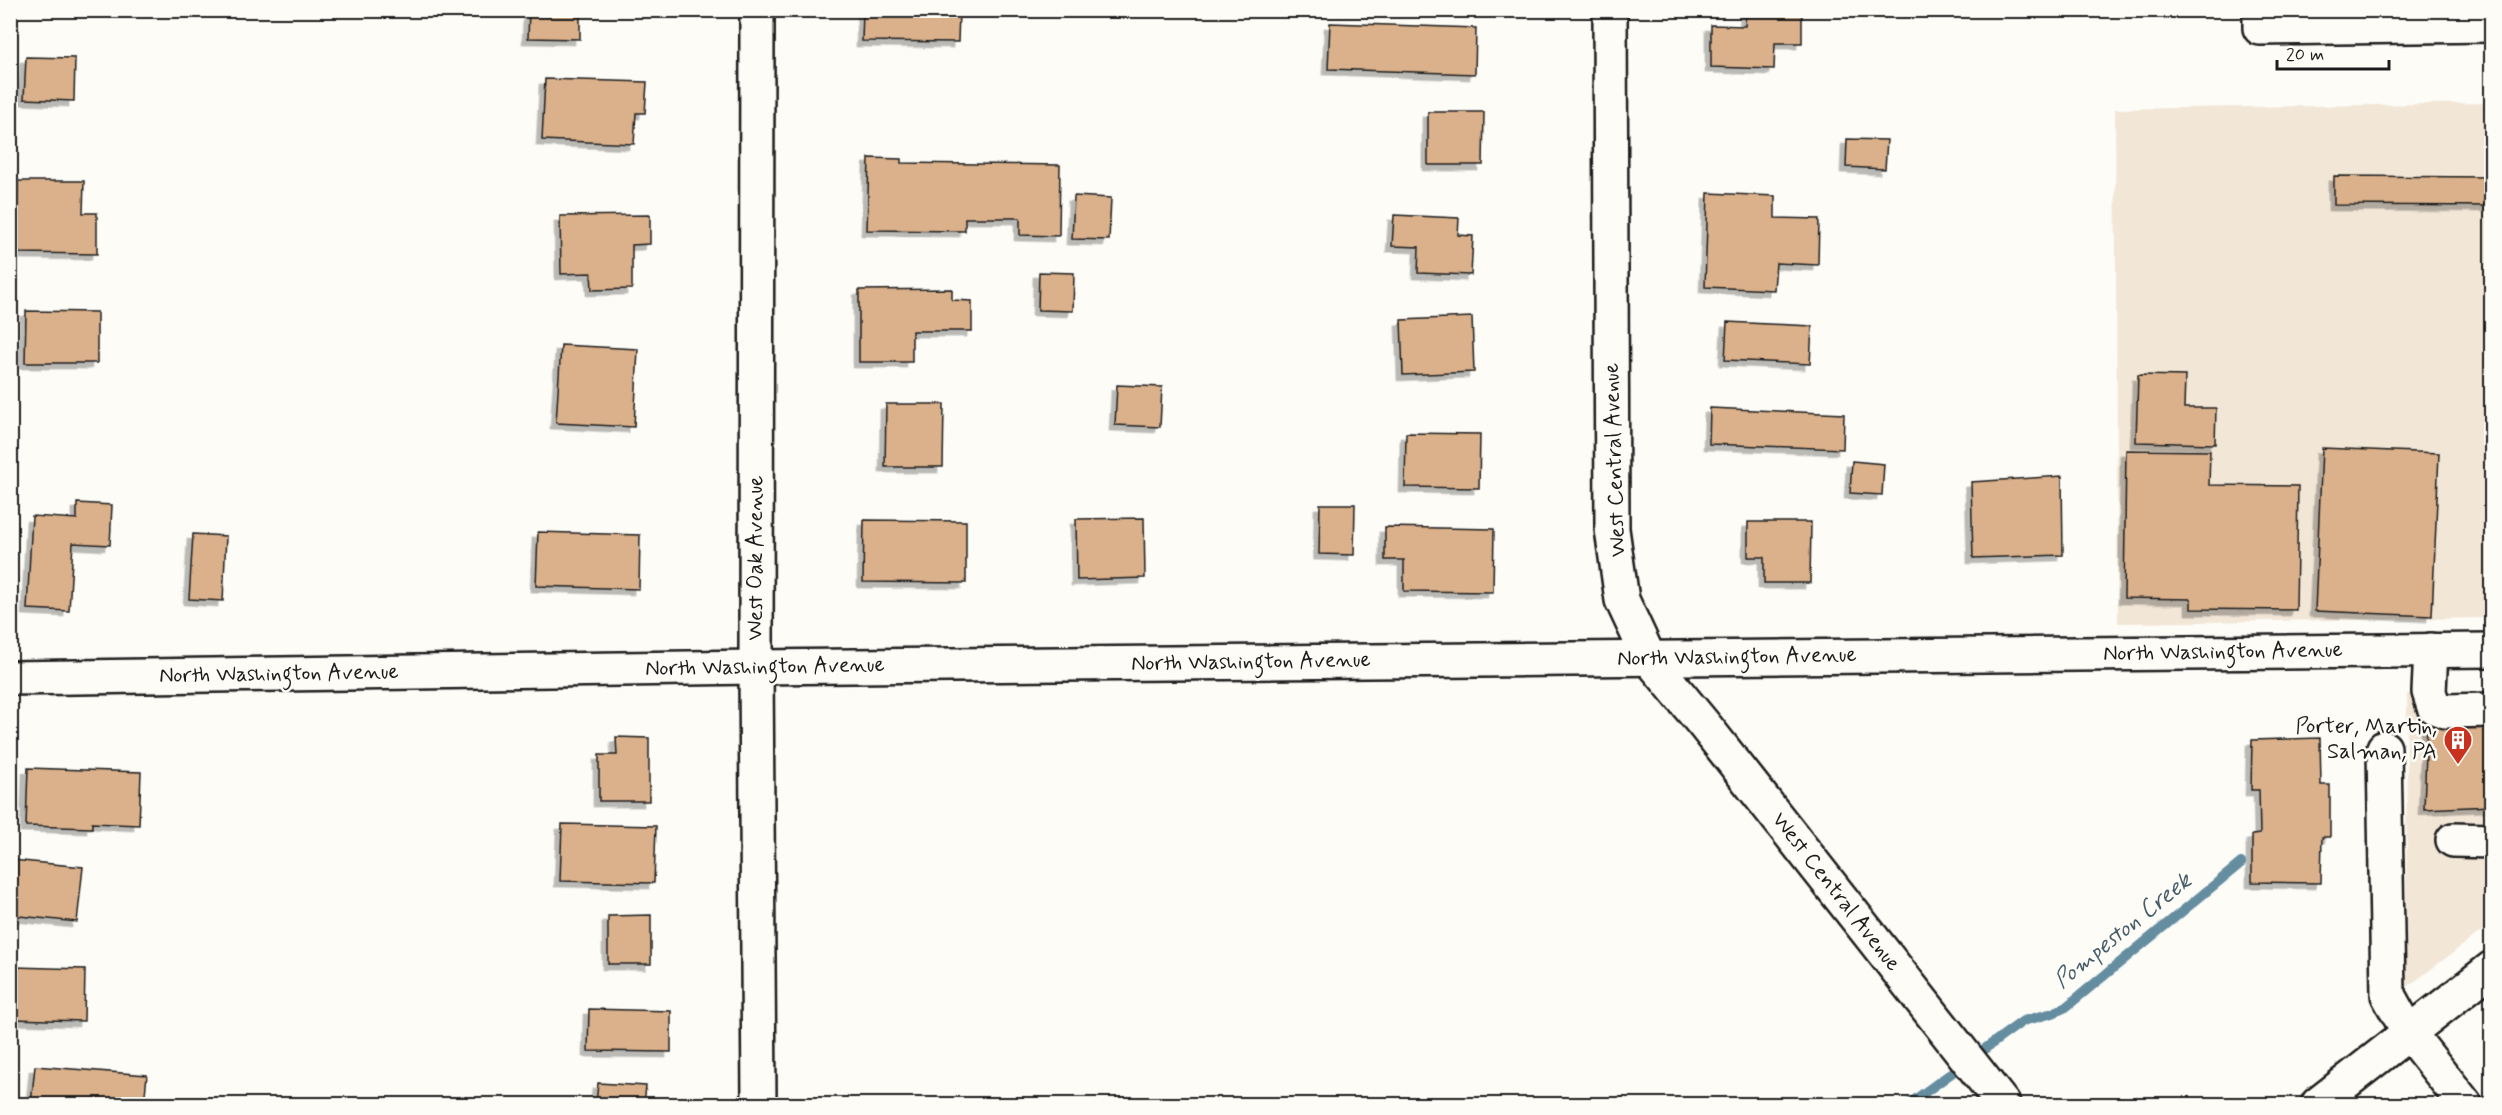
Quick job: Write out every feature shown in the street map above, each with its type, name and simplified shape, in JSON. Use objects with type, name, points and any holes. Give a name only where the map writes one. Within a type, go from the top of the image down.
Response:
[{"type":"street","name":"West Oak Avenue","points":[[757,10],[756,667],[759,1104]]},
{"type":"street","name":"West Central Avenue","points":[[1610,10],[1612,529],[1622,600],[1649,658],[1706,727],[1993,1092]]},
{"type":"street","points":[[2260,10],[2260,28],[2492,25]]},
{"type":"street","points":[[2431,650],[2429,692],[2434,707],[2445,711],[2492,710]]},
{"type":"street","name":"North Washington Avenue","points":[[10,678],[756,667],[2492,650]]},
{"type":"street","points":[[2384,748],[2388,995],[2409,1033],[2465,1104]]},
{"type":"street","points":[[2453,840],[2492,841]]},
{"type":"street","points":[[2318,1104],[2492,968]]},
{"type":"shaded area","points":[[2491,103],[2491,618],[2118,623],[2115,109]]},
{"type":"shaded area","points":[[2407,694],[2491,694],[2491,924],[2406,988]]},
{"type":"building","points":[[529,10],[580,10],[580,39],[528,38]]},
{"type":"building","points":[[863,10],[959,10],[958,42],[862,41]]},
{"type":"building","points":[[1746,11],[1802,13],[1802,43],[1775,43],[1774,69],[1711,67],[1711,25],[1745,26]]},
{"type":"building","points":[[1330,23],[1476,28],[1475,74],[1328,69]]},
{"type":"building","points":[[26,57],[75,58],[74,101],[24,99]]},
{"type":"building","points":[[545,79],[647,82],[645,113],[636,113],[634,144],[542,140]]},
{"type":"building","points":[[1428,112],[1484,112],[1483,165],[1428,165]]},
{"type":"building","points":[[1847,139],[1887,140],[1885,169],[1846,167]]},
{"type":"building","points":[[869,158],[901,159],[901,163],[1060,165],[1059,236],[1020,235],[1020,218],[965,218],[965,231],[867,230]]},
{"type":"building","points":[[2334,176],[2492,177],[2492,206],[2334,205]]},
{"type":"building","points":[[18,181],[84,181],[83,213],[97,213],[97,254],[17,253]]},
{"type":"building","points":[[1708,193],[1775,196],[1775,218],[1819,219],[1818,265],[1776,263],[1774,290],[1705,287]]},
{"type":"building","points":[[1074,196],[1111,198],[1109,240],[1072,239]]},
{"type":"building","points":[[650,215],[650,244],[632,245],[632,289],[592,290],[591,273],[561,274],[560,216]]},
{"type":"building","points":[[1394,215],[1459,218],[1458,235],[1473,236],[1471,275],[1418,273],[1419,247],[1392,246]]},
{"type":"building","points":[[1039,272],[1074,273],[1073,311],[1038,310]]},
{"type":"building","points":[[952,289],[952,300],[972,301],[972,331],[912,331],[912,362],[859,362],[859,290]]},
{"type":"building","points":[[26,311],[97,312],[97,363],[25,363]]},
{"type":"building","points":[[1472,317],[1474,372],[1403,375],[1401,320]]},
{"type":"building","points":[[1727,322],[1812,326],[1810,364],[1725,360]]},
{"type":"building","points":[[561,345],[638,349],[634,427],[556,423]]},
{"type":"building","points":[[2138,375],[2185,376],[2184,408],[2216,408],[2215,444],[2136,442]]},
{"type":"building","points":[[1117,385],[1162,387],[1160,427],[1115,425]]},
{"type":"building","points":[[886,404],[944,404],[943,467],[885,467]]},
{"type":"building","points":[[1710,408],[1844,414],[1843,449],[1709,444]]},
{"type":"building","points":[[1406,433],[1480,434],[1479,488],[1405,487]]},
{"type":"building","points":[[2322,448],[2439,453],[2432,616],[2315,611]]},
{"type":"building","points":[[2126,450],[2210,451],[2209,485],[2298,486],[2296,610],[2191,609],[2191,599],[2124,598]]},
{"type":"building","points":[[1852,461],[1884,464],[1882,495],[1850,493]]},
{"type":"building","points":[[2062,476],[2063,555],[1973,558],[1971,482]]},
{"type":"building","points":[[77,503],[112,505],[110,545],[73,543],[69,611],[27,609],[32,516],[77,519]]},
{"type":"building","points":[[1320,504],[1355,504],[1354,555],[1319,554]]},
{"type":"building","points":[[1144,518],[1145,578],[1077,580],[1076,519]]},
{"type":"building","points":[[864,520],[966,521],[966,583],[863,582]]},
{"type":"building","points":[[1748,522],[1811,522],[1810,583],[1764,583],[1764,557],[1748,557]]},
{"type":"building","points":[[1385,527],[1494,529],[1493,592],[1404,591],[1404,560],[1385,560]]},
{"type":"building","points":[[538,532],[640,535],[639,589],[536,586]]},
{"type":"building","points":[[193,534],[226,536],[223,601],[189,599]]},
{"type":"building","name":"Porter, Martin, Salman, PA","points":[[2492,724],[2492,806],[2424,809],[2427,725]]},
{"type":"building","points":[[616,737],[649,738],[649,801],[599,801],[599,755],[617,755]]},
{"type":"building","points":[[2320,738],[2321,785],[2330,785],[2330,837],[2322,837],[2321,883],[2252,882],[2252,835],[2260,834],[2259,790],[2251,790],[2252,740]]},
{"type":"building","points":[[28,768],[141,772],[139,825],[92,823],[92,828],[26,826]]},
{"type":"building","points":[[562,824],[656,826],[654,883],[560,881]]},
{"type":"building","points":[[12,860],[83,867],[77,922],[10,915]]},
{"type":"building","points":[[651,915],[651,964],[608,964],[608,916]]},
{"type":"building","points":[[14,967],[85,969],[84,1021],[12,1019]]},
{"type":"building","points":[[589,1009],[671,1011],[671,1052],[588,1051]]},
{"type":"building","points":[[35,1066],[147,1075],[144,1104],[31,1104]]},
{"type":"building","points":[[598,1083],[646,1086],[644,1104],[596,1104]]},
{"type":"waterway","name":"Pompeston Creek","points":[[1909,1104],[2023,1021],[2066,1007],[2241,863]]},
{"type":"place","name":"Porter, Martin, Salman, PA","points":[[2458,766]]}]
